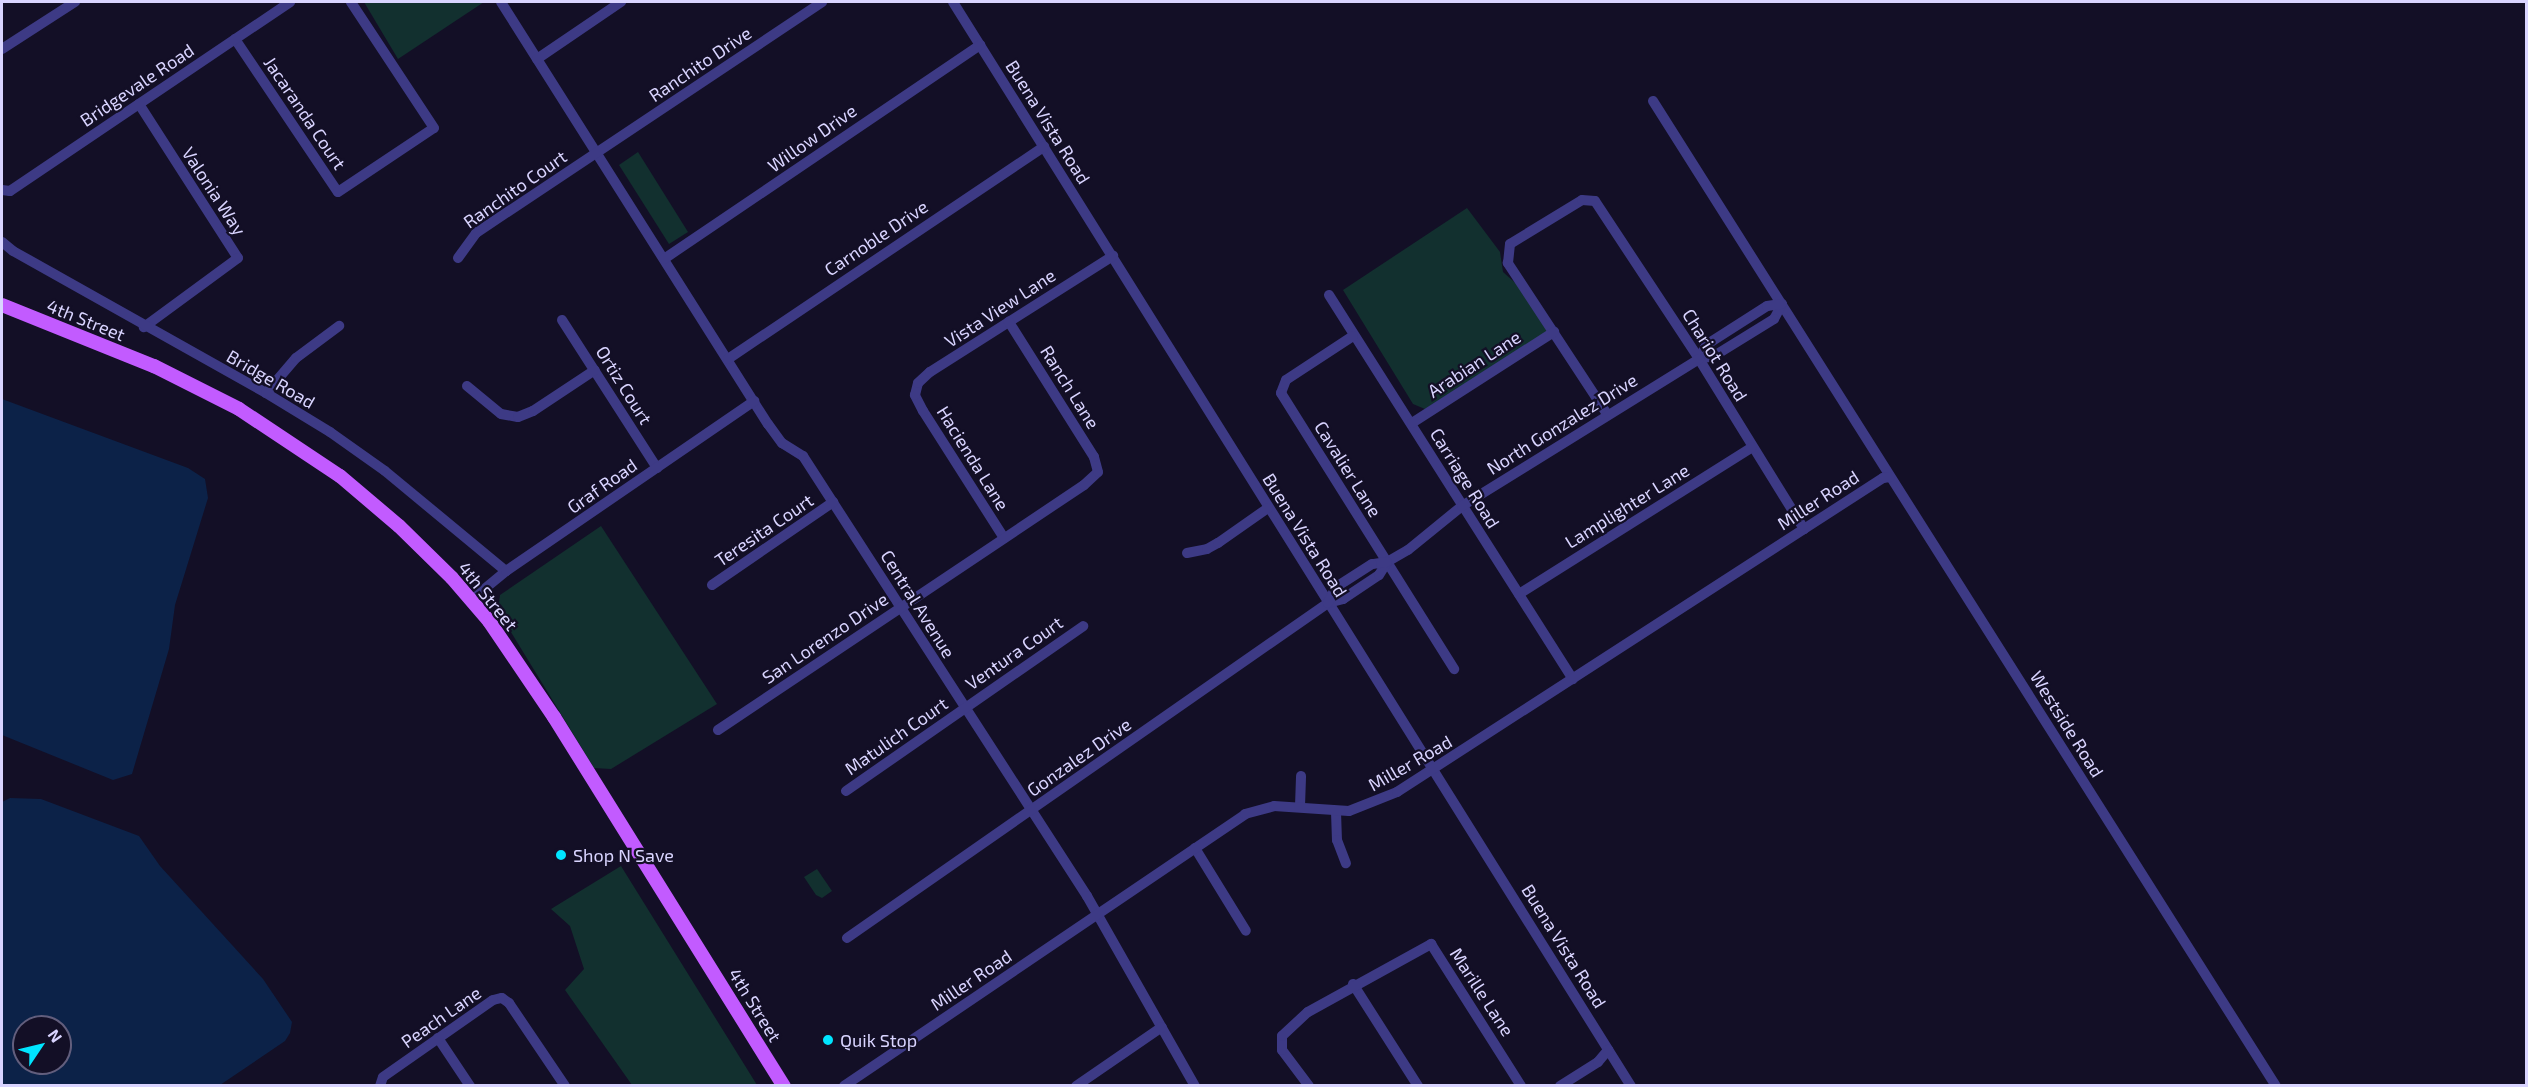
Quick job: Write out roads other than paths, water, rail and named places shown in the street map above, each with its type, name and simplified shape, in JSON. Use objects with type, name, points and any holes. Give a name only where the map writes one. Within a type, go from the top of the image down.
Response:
[{"type":"main road","name":"4th Street","points":[[2,305],[195,385],[280,434],[340,476],[399,526],[471,600],[498,633],[565,734],[784,1086]]},
{"type":"street","points":[[2,50],[75,2]]},
{"type":"street","name":"Bridgevale Road","points":[[2,190],[10,191],[290,2]]},
{"type":"street","name":"Jacaranda Court","points":[[235,39],[338,192],[434,128],[351,2]]},
{"type":"street","points":[[501,2],[596,153]]},
{"type":"street","points":[[537,59],[621,2]]},
{"type":"street","name":"Ranchito Drive","points":[[596,153],[822,2]]},
{"type":"street","name":"Buena Vista Road","points":[[953,2],[1630,1086]]},
{"type":"street","name":"Willow Drive","points":[[664,259],[980,45]]},
{"type":"street","name":"Westside Road","points":[[1653,101],[2277,1086]]},
{"type":"street","name":"Valonia Way","points":[[139,104],[238,258],[144,327]]},
{"type":"street","name":"Carnoble Drive","points":[[728,358],[1044,147]]},
{"type":"street","name":"Ranchito Court","points":[[458,258],[476,233],[596,153]]},
{"type":"street","name":"Central Avenue","points":[[596,153],[779,440],[803,456],[1032,810],[1097,915],[1195,1086]]},
{"type":"street","name":"Chariot Road","points":[[1554,332],[1508,263],[1510,244],[1582,200],[1595,201],[1699,359],[1804,529]]},
{"type":"street","name":"Bridge Road","points":[[2,242],[12,251],[144,327],[266,393],[385,471],[506,572]]},
{"type":"street","name":"Vista View Lane","points":[[915,395],[918,383],[930,372],[1113,255]]},
{"type":"street","name":"Carriage Road","points":[[1329,295],[1353,336],[1412,423],[1462,506],[1574,679]]},
{"type":"street","name":"North Gonzalez Drive","points":[[1328,603],[1343,599],[1379,575],[1387,562],[1408,550],[1462,506],[1699,359],[1706,345],[1715,339],[1767,306],[1782,304]]},
{"type":"street","name":"Ortiz Court","points":[[562,320],[657,468]]},
{"type":"street","name":"Ranch Lane","points":[[1009,322],[1094,457],[1098,472]]},
{"type":"street","points":[[266,393],[296,358],[339,326]]},
{"type":"street","points":[[1554,332],[1607,414]]},
{"type":"street","name":"Arabian Lane","points":[[1412,423],[1554,332]]},
{"type":"street","name":"Cavalier Lane","points":[[1353,336],[1286,380],[1281,393],[1454,669]]},
{"type":"street","points":[[467,386],[501,414],[518,417],[533,411],[595,370]]},
{"type":"street","name":"Hacienda Lane","points":[[915,395],[1004,538]]},
{"type":"street","name":"Graf Road","points":[[471,600],[506,572],[754,401]]},
{"type":"street","name":"Lamplighter Lane","points":[[1519,594],[1752,447]]},
{"type":"street","name":"San Lorenzo Drive","points":[[718,730],[1084,485],[1098,472]]},
{"type":"street","name":"Miller Road","points":[[844,1086],[1230,824],[1257,809],[1274,806],[1300,806],[1336,812],[1361,808],[1377,802],[1433,770],[1882,478],[1890,477]]},
{"type":"street","name":"Teresita Court","points":[[712,585],[833,502]]},
{"type":"street","points":[[1187,553],[1207,549],[1218,543],[1268,508]]},
{"type":"street","name":"Gonzalez Drive","points":[[847,938],[1328,603]]},
{"type":"street","name":"Ventura Court","points":[[964,708],[1083,626]]},
{"type":"street","name":"Matulich Court","points":[[846,791],[964,708]]},
{"type":"street","points":[[1300,776],[1300,806]]},
{"type":"street","points":[[1336,812],[1337,840],[1346,863]]},
{"type":"street","points":[[1195,848],[1246,931]]},
{"type":"street","name":"Marille Lane","points":[[1309,1086],[1282,1050],[1282,1036],[1308,1011],[1353,984],[1431,944],[1521,1086]]},
{"type":"street","points":[[1353,984],[1418,1086]]},
{"type":"street","name":"Peach Lane","points":[[380,1086],[383,1077],[498,998],[506,999],[565,1086]]},
{"type":"street","points":[[1076,1086],[1162,1027]]},
{"type":"street","points":[[438,1038],[470,1086]]},
{"type":"street","points":[[1560,1086],[1598,1062],[1608,1050]]},
{"type":"water","points":[[2,399],[188,468],[205,479],[208,498],[175,605],[169,649],[132,774],[113,780],[2,735]]},
{"type":"water","points":[[10,798],[41,799],[139,836],[160,866],[263,979],[292,1022],[290,1033],[285,1041],[220,1085],[2,1085],[2,802]]},
{"type":"place","name":"Shop N Save","points":[[561,855]]},
{"type":"place","name":"Quik Stop","points":[[828,1040]]}]
